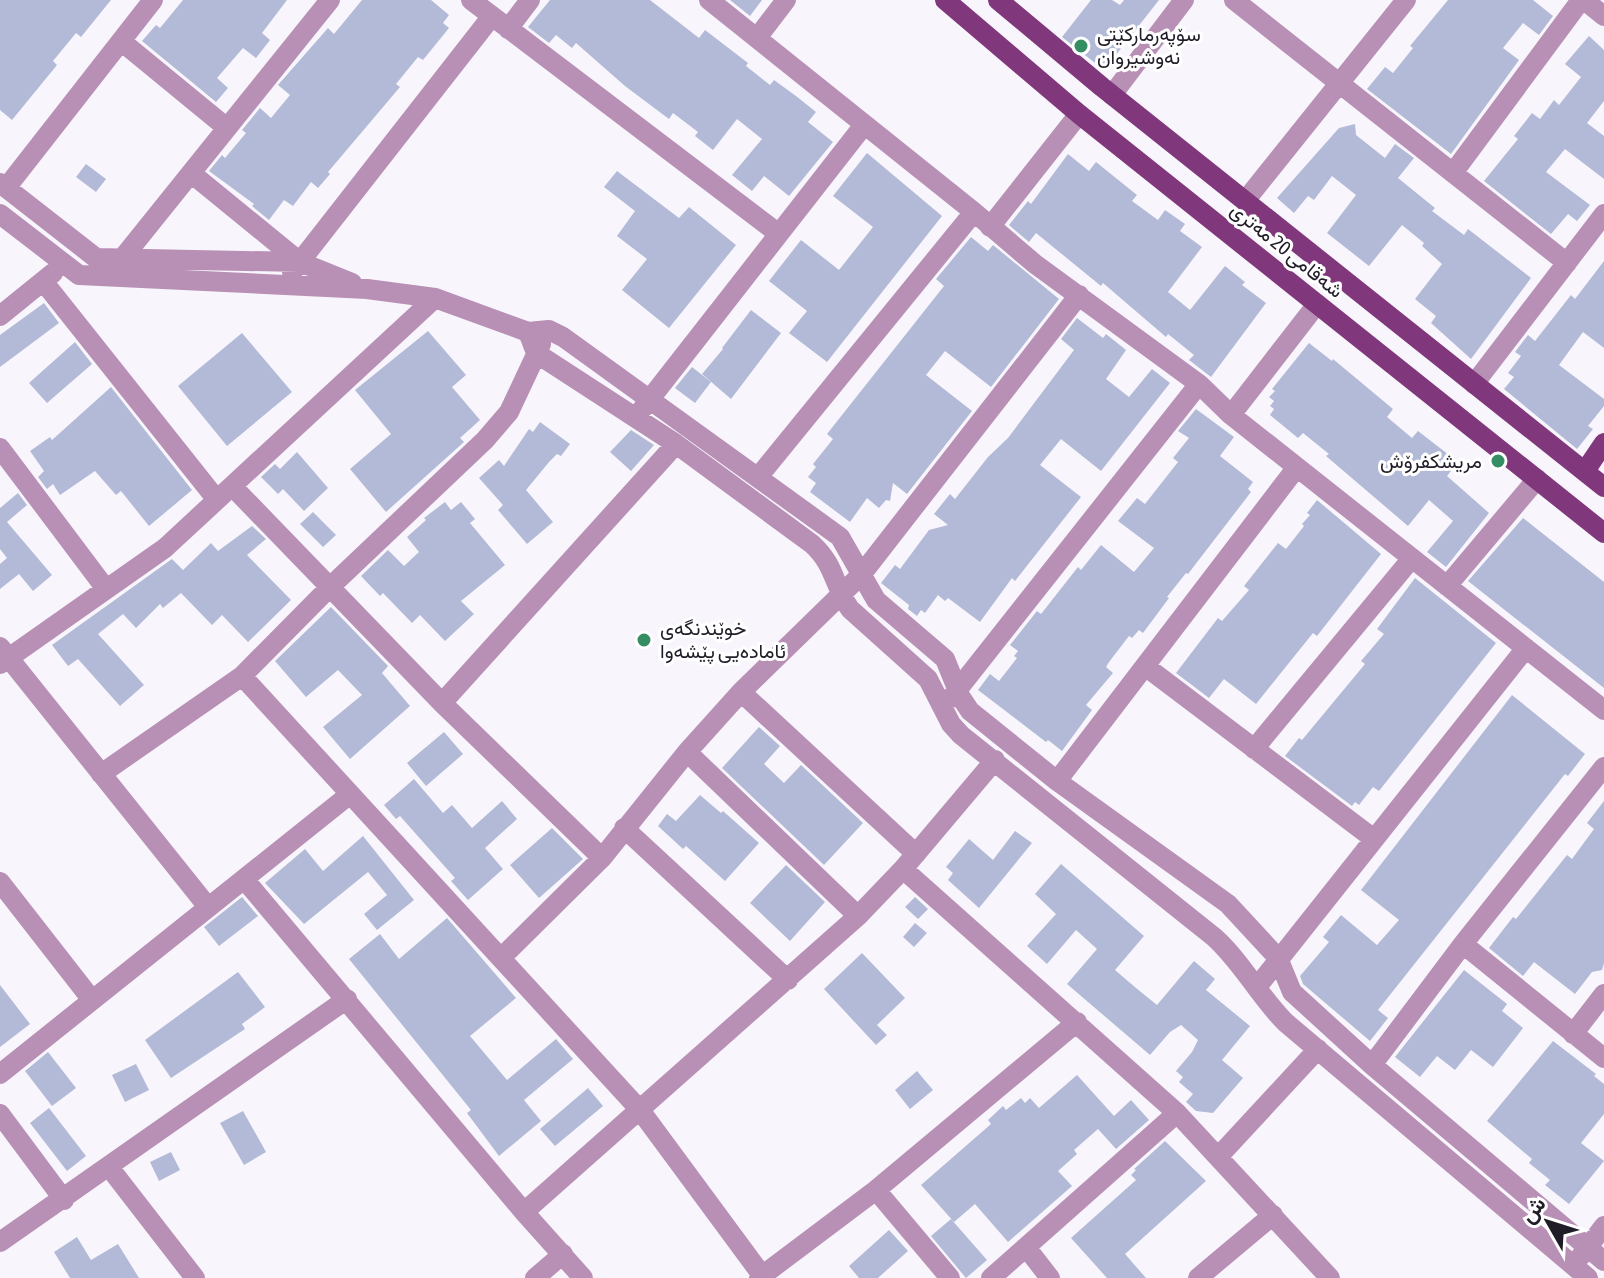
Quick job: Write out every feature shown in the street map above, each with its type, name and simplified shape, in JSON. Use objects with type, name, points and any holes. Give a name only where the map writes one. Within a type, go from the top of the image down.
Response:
[{"type":"main road","name":"شەقامی 20 مەتری","points":[[945,0],[1079,114],[1604,533]]},
{"type":"main road","name":"شەقامی 20 مەتری","points":[[998,0],[1112,95],[1604,487]]},
{"type":"main road","points":[[1409,378],[1432,350]]},
{"type":"main road","points":[[1585,471],[1604,443]]},
{"type":"street","points":[[153,0],[3,186],[96,258],[300,262]]},
{"type":"street","points":[[107,278],[330,0]]},
{"type":"street","points":[[471,0],[779,234]]},
{"type":"street","points":[[282,286],[500,23],[530,0]]},
{"type":"street","points":[[709,0],[1035,264],[1199,384],[1231,415],[1604,710]]},
{"type":"street","points":[[757,38],[786,0]]},
{"type":"street","points":[[1112,95],[1184,0]]},
{"type":"street","points":[[1234,0],[1567,263]]},
{"type":"street","points":[[1245,201],[1406,0]]},
{"type":"street","points":[[1453,173],[1583,0],[1604,16]]},
{"type":"street","points":[[121,41],[227,128]]},
{"type":"street","points":[[990,227],[1079,114]]},
{"type":"street","points":[[636,418],[864,125]]},
{"type":"street","points":[[191,173],[300,262],[367,289]]},
{"type":"street","points":[[759,476],[974,212]]},
{"type":"street","points":[[0,214],[79,275],[367,289],[435,298],[528,332],[549,330],[563,337],[840,537],[870,592],[883,607],[945,659],[970,711],[1057,781],[1228,904],[1278,958],[1292,992],[1372,1065],[1604,1261]]},
{"type":"street","points":[[1474,384],[1604,214]]},
{"type":"street","points":[[0,316],[64,265]]},
{"type":"street","points":[[43,281],[225,493],[330,587],[442,703],[602,858]]},
{"type":"street","points":[[501,958],[602,858],[687,752],[741,692],[861,575],[1079,295]]},
{"type":"street","points":[[208,907],[3,656],[165,548],[435,298]]},
{"type":"street","points":[[1231,415],[1317,304]]},
{"type":"street","points":[[101,774],[242,676],[498,426],[514,403],[549,330]]},
{"type":"street","points":[[528,332],[536,353],[676,444],[823,555],[850,609],[928,679],[951,724],[961,735],[1214,937],[1232,954],[1277,1014],[1581,1272],[1588,1247],[1604,1226]]},
{"type":"street","points":[[943,707],[1199,384]]},
{"type":"street","points":[[442,703],[676,444]]},
{"type":"street","points":[[0,448],[106,589]]},
{"type":"street","points":[[1057,781],[1297,467]]},
{"type":"street","points":[[1447,586],[1537,479]]},
{"type":"street","points":[[1254,749],[1412,558]]},
{"type":"street","points":[[1257,987],[1526,648]]},
{"type":"street","points":[[1145,666],[1374,839]]},
{"type":"street","points":[[242,676],[640,1110],[762,1277],[876,1190],[1077,1022]]},
{"type":"street","points":[[741,692],[910,861],[1077,1022],[1177,1113],[1330,1278]]},
{"type":"street","points":[[687,752],[858,916]]},
{"type":"street","points":[[524,1212],[858,916],[910,861],[995,760]]},
{"type":"street","points":[[1372,1065],[1463,944],[1604,767]]},
{"type":"street","points":[[0,1074],[349,795]]},
{"type":"street","points":[[624,828],[788,980]]},
{"type":"street","points":[[244,879],[583,1278]]},
{"type":"street","points":[[0,882],[92,1000]]},
{"type":"street","points":[[1463,944],[1604,1058]]},
{"type":"street","points":[[1573,1034],[1604,994]]},
{"type":"street","points":[[0,1242],[347,999]]},
{"type":"street","points":[[1219,1156],[1318,1049]]},
{"type":"street","points":[[991,1278],[1177,1113]]},
{"type":"street","points":[[0,1114],[64,1200]]},
{"type":"street","points":[[109,1167],[195,1278]]},
{"type":"street","points":[[876,1190],[950,1278]]},
{"type":"street","points":[[1198,1278],[1273,1215]]},
{"type":"street","points":[[1026,1247],[1050,1278]]},
{"type":"street","points":[[535,1278],[563,1254]]},
{"type":"building","points":[[0,0],[111,0],[81,37],[76,33],[53,61],[57,65],[12,120],[0,110]]},
{"type":"building","points":[[183,0],[287,0],[262,33],[270,40],[256,58],[243,48],[217,78],[228,88],[216,102],[142,41],[156,25],[160,28]]},
{"type":"building","points":[[362,0],[431,0],[449,15],[443,23],[449,28],[423,60],[418,57],[396,84],[400,87],[318,188],[311,182],[293,206],[284,200],[269,220],[252,206],[254,204],[209,171],[246,133],[242,130],[260,108],[271,118],[290,95],[278,85],[328,28],[334,34]]},
{"type":"building","points":[[550,0],[650,0],[699,38],[705,30],[748,63],[746,66],[770,85],[774,80],[796,96],[816,112],[808,122],[833,142],[789,196],[764,176],[752,191],[732,175],[762,139],[737,119],[713,150],[695,136],[698,132],[673,113],[669,119],[576,43],[572,48],[556,35],[549,43],[528,27]]},
{"type":"building","points":[[730,0],[762,0],[750,16]]},
{"type":"building","points":[[1091,0],[1112,0],[1120,5],[1124,0],[1159,0],[1104,70],[1062,37]]},
{"type":"building","points":[[1448,0],[1533,0],[1553,16],[1539,35],[1523,23],[1503,48],[1519,60],[1451,154],[1367,89],[1385,67],[1393,73],[1413,48],[1410,46]]},
{"type":"building","points":[[1589,36],[1604,50],[1604,101],[1587,123],[1604,136],[1604,179],[1565,149],[1546,172],[1590,205],[1577,221],[1568,214],[1551,234],[1484,181],[1518,139],[1514,136],[1532,113],[1540,119],[1554,100],[1559,105],[1581,77],[1565,64]]},
{"type":"building","points":[[1355,124],[1356,135],[1385,158],[1395,144],[1414,158],[1398,178],[1435,208],[1432,211],[1464,235],[1468,229],[1531,278],[1471,359],[1431,323],[1436,316],[1415,299],[1442,264],[1422,246],[1424,243],[1402,225],[1369,266],[1327,233],[1356,195],[1332,176],[1314,200],[1308,196],[1294,213],[1277,198],[1339,128]]},
{"type":"building","points":[[867,153],[942,216],[827,362],[789,333],[807,311],[769,281],[801,240],[839,270],[873,227],[833,196]]},
{"type":"building","points":[[1068,154],[1089,171],[1096,162],[1137,195],[1132,201],[1158,220],[1165,210],[1185,224],[1180,231],[1202,247],[1168,292],[1190,310],[1225,266],[1245,282],[1242,285],[1266,303],[1211,377],[1189,360],[1194,355],[1168,334],[1166,337],[1103,283],[1101,286],[1036,233],[1029,242],[1009,225],[1028,201],[1031,204]]},
{"type":"building","points":[[86,164],[106,179],[96,192],[76,177]]},
{"type":"building","points":[[617,171],[679,218],[689,207],[736,245],[669,328],[622,290],[647,259],[617,236],[635,211],[604,187]]},
{"type":"building","points":[[971,237],[988,251],[993,245],[1059,299],[991,387],[945,351],[926,375],[972,411],[907,494],[893,483],[890,501],[886,500],[879,508],[867,498],[850,522],[810,492],[816,483],[808,477],[816,467],[813,464],[833,439],[827,434],[944,286],[936,279]]},
{"type":"building","points":[[1604,261],[1604,348],[1583,332],[1559,365],[1604,399],[1604,406],[1588,426],[1593,429],[1577,449],[1504,389],[1514,377],[1508,373],[1521,356],[1515,352],[1528,335],[1535,341],[1571,295],[1575,299]]},
{"type":"building","points":[[44,303],[59,323],[0,367],[0,335]]},
{"type":"building","points":[[751,310],[781,333],[731,399],[702,374]]},
{"type":"building","points":[[1077,318],[1103,338],[1106,334],[1126,350],[1106,379],[1129,397],[1152,369],[1170,383],[1101,471],[1061,439],[1040,465],[1081,497],[1015,581],[1012,578],[980,622],[948,598],[945,601],[938,595],[925,613],[921,610],[917,616],[908,609],[909,605],[881,583],[895,565],[900,569],[929,530],[948,525],[934,514],[950,494],[955,499],[988,457],[1008,438],[1074,350],[1061,339]]},
{"type":"building","points":[[428,331],[466,375],[452,387],[480,420],[460,438],[464,442],[386,512],[350,469],[391,434],[355,390]]},
{"type":"building","points":[[242,333],[292,392],[227,446],[178,386]]},
{"type":"building","points":[[75,342],[92,364],[47,403],[29,383]]},
{"type":"building","points":[[1309,343],[1393,409],[1387,417],[1412,438],[1418,431],[1458,462],[1447,476],[1489,513],[1446,567],[1427,552],[1453,521],[1429,500],[1408,526],[1303,433],[1298,438],[1270,415],[1274,409],[1270,406],[1274,401],[1269,397],[1275,391],[1272,389]]},
{"type":"building","points":[[692,367],[711,382],[695,403],[675,388]]},
{"type":"building","points":[[111,387],[192,490],[149,526],[121,491],[116,495],[95,471],[60,495],[53,484],[47,489],[38,477],[44,471],[30,451],[50,437],[52,440]]},
{"type":"building","points":[[1196,409],[1234,437],[1220,456],[1253,482],[1248,489],[1251,492],[1167,597],[1143,633],[1139,630],[1132,638],[1129,636],[1109,662],[1106,667],[1113,673],[1086,705],[1092,710],[1062,751],[978,690],[990,674],[999,681],[1017,658],[1014,656],[1018,651],[1010,645],[1037,611],[1041,614],[1078,567],[1081,570],[1101,545],[1134,572],[1154,548],[1118,521],[1137,498],[1145,504],[1178,462],[1173,458],[1189,438],[1178,431]]},
{"type":"building","points":[[540,422],[570,444],[561,456],[557,454],[549,462],[526,490],[553,522],[527,544],[498,510],[503,505],[479,478],[499,460],[504,466],[529,429],[533,432]]},
{"type":"building","points":[[631,430],[654,445],[631,471],[610,452]]},
{"type":"building","points":[[297,452],[328,488],[304,511],[283,489],[278,494],[261,477],[275,464],[280,469]]},
{"type":"building","points":[[18,493],[27,505],[7,522],[52,575],[33,591],[19,574],[0,589],[0,564],[7,558],[0,549],[0,508]]},
{"type":"building","points":[[1317,500],[1381,554],[1317,636],[1313,633],[1256,704],[1224,679],[1209,698],[1176,673],[1218,618],[1222,621],[1249,590],[1244,586],[1278,543],[1286,549],[1304,526],[1302,524],[1310,515],[1307,513]]},
{"type":"building","points":[[445,502],[451,510],[461,502],[475,519],[470,523],[505,565],[461,601],[474,614],[445,641],[420,615],[412,623],[383,593],[380,596],[361,576],[388,550],[404,566],[419,552],[407,537],[426,520],[424,518]]},
{"type":"building","points":[[313,512],[336,535],[323,547],[300,524]]},
{"type":"building","points":[[1523,518],[1604,582],[1604,688],[1468,581]]},
{"type":"building","points":[[252,526],[266,539],[247,555],[291,600],[248,642],[222,615],[212,625],[181,593],[163,608],[160,604],[136,628],[123,614],[98,634],[144,685],[120,706],[78,659],[68,666],[52,645],[172,559],[183,570],[211,543],[218,551]]},
{"type":"building","points":[[1415,578],[1496,643],[1379,791],[1373,787],[1359,805],[1355,802],[1352,806],[1285,756],[1365,664],[1361,661],[1384,634],[1377,629]]},
{"type":"building","points":[[331,607],[388,666],[382,673],[410,706],[350,759],[323,727],[362,695],[338,670],[306,697],[275,661]]},
{"type":"building","points":[[1512,695],[1585,754],[1568,776],[1565,774],[1378,1010],[1388,1018],[1370,1041],[1303,984],[1300,976],[1329,942],[1323,937],[1341,915],[1377,945],[1399,920],[1361,890]]},
{"type":"building","points":[[759,727],[780,746],[764,764],[784,783],[801,765],[863,823],[824,865],[722,768]]},
{"type":"building","points":[[444,732],[463,754],[426,786],[407,763]]},
{"type":"building","points":[[414,779],[443,813],[452,805],[472,828],[502,801],[517,819],[485,848],[503,869],[468,900],[451,881],[455,878],[400,816],[396,819],[384,805]]},
{"type":"building","points":[[700,795],[759,843],[725,881],[658,826],[667,814],[676,821]]},
{"type":"building","points":[[1604,801],[1604,963],[1602,970],[1592,972],[1575,994],[1534,962],[1523,976],[1489,948],[1567,855],[1572,859],[1594,829],[1587,823]]},
{"type":"building","points":[[552,828],[583,859],[539,898],[510,865]]},
{"type":"building","points":[[1015,831],[1032,843],[979,908],[948,880],[953,873],[946,867],[969,839],[993,860]]},
{"type":"building","points":[[363,836],[414,900],[377,930],[364,914],[387,895],[368,872],[304,924],[265,883],[305,849],[323,871]]},
{"type":"building","points":[[1061,864],[1144,936],[1115,970],[1136,988],[1157,1005],[1194,961],[1215,979],[1206,990],[1250,1026],[1222,1060],[1243,1078],[1213,1113],[1196,1111],[1186,1102],[1193,1094],[1179,1082],[1183,1077],[1176,1071],[1198,1040],[1181,1025],[1170,1032],[1150,1055],[1067,984],[1097,949],[1076,930],[1047,964],[1027,946],[1056,914],[1035,894]]},
{"type":"building","points":[[786,865],[825,902],[790,941],[750,903]]},
{"type":"building","points":[[242,897],[258,916],[219,946],[204,927]]},
{"type":"building","points":[[915,897],[928,909],[918,919],[905,907]]},
{"type":"building","points":[[447,918],[516,998],[470,1036],[507,1080],[556,1039],[573,1059],[524,1100],[541,1121],[499,1156],[467,1113],[471,1110],[349,959],[380,934],[399,959]]},
{"type":"building","points":[[915,923],[927,933],[914,947],[903,937]]},
{"type":"building","points":[[862,953],[905,998],[877,1025],[887,1035],[876,1045],[824,989]]},
{"type":"building","points":[[1464,970],[1507,1004],[1502,1011],[1523,1028],[1493,1067],[1471,1050],[1455,1070],[1437,1056],[1420,1077],[1395,1057]]},
{"type":"building","points":[[238,972],[265,1007],[242,1024],[245,1029],[171,1078],[145,1040]]},
{"type":"building","points":[[0,985],[30,1024],[0,1047]]},
{"type":"building","points":[[1553,1041],[1596,1074],[1594,1076],[1604,1084],[1604,1114],[1581,1143],[1604,1161],[1569,1204],[1545,1185],[1550,1180],[1529,1163],[1532,1159],[1487,1121]]},
{"type":"building","points":[[48,1052],[76,1088],[52,1106],[25,1071]]},
{"type":"building","points":[[136,1064],[149,1090],[125,1102],[112,1075]]},
{"type":"building","points":[[917,1071],[933,1090],[910,1109],[895,1090]]},
{"type":"building","points":[[1077,1075],[1114,1116],[1131,1100],[1149,1120],[1116,1149],[1098,1129],[1074,1150],[1077,1154],[1058,1171],[1072,1186],[1008,1242],[975,1204],[954,1222],[921,1185],[991,1124],[988,1120],[1003,1106],[1006,1110],[1021,1098],[1025,1103],[1030,1098],[1039,1108]]},
{"type":"building","points":[[588,1088],[603,1106],[555,1146],[540,1129]]},
{"type":"building","points":[[49,1108],[86,1156],[67,1171],[30,1123]]},
{"type":"building","points":[[243,1111],[266,1152],[244,1165],[220,1123]]},
{"type":"building","points":[[1165,1141],[1206,1181],[1125,1254],[1146,1278],[1107,1278],[1071,1238],[1136,1180],[1131,1175],[1134,1169]]},
{"type":"building","points":[[171,1152],[180,1170],[159,1181],[150,1162]]},
{"type":"building","points":[[951,1219],[987,1260],[966,1278],[931,1236]]},
{"type":"building","points":[[889,1230],[908,1251],[878,1278],[859,1278],[849,1266]]},
{"type":"building","points":[[77,1237],[91,1260],[118,1244],[139,1278],[70,1278],[54,1252]]},
{"type":"place","name":"سۆپەرمارکێتی نەوشیروان","points":[[1081,46]]},
{"type":"place","name":"مریشکفرۆش","points":[[1498,461]]},
{"type":"place","name":"خوێندنگەی ئامادەیی پێشەوا","points":[[644,640]]}]
